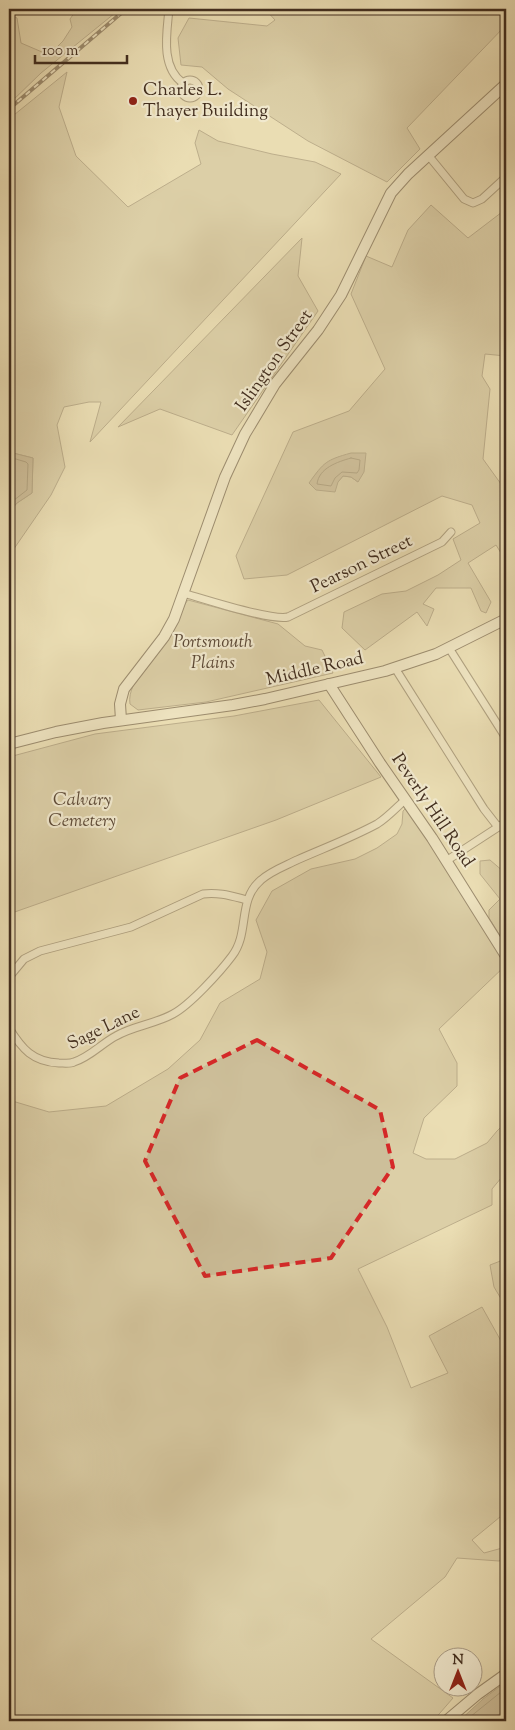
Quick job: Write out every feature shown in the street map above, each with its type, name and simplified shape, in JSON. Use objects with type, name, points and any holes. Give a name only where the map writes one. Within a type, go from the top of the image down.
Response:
[{"type":"street","points":[[169,9],[166,32],[167,51],[176,78],[183,83]]},
{"type":"street","name":"Islington Street","points":[[120,720],[122,694],[130,680],[169,628],[226,477],[253,419],[274,384],[318,330],[341,295],[391,193],[408,174],[506,84]]},
{"type":"street","points":[[428,156],[464,199],[472,203],[482,199],[506,177]]},
{"type":"street","name":"Pearson Street","points":[[183,593],[282,619],[442,542],[451,532]]},
{"type":"street","name":"Middle Road","points":[[9,744],[56,732],[120,720],[232,705],[395,668],[423,659],[506,620]]},
{"type":"street","points":[[448,648],[506,738]]},
{"type":"street","points":[[395,668],[484,809],[498,827]]},
{"type":"street","name":"Peverly Hill Road","points":[[329,684],[446,860],[506,956]]},
{"type":"street","points":[[9,977],[24,959],[40,951],[131,927],[203,894],[225,894],[246,900],[251,891],[266,876],[379,823],[406,799]]},
{"type":"street","points":[[446,860],[506,822]]},
{"type":"street","name":"Sage Lane","points":[[9,1028],[26,1052],[36,1058],[48,1062],[72,1063],[96,1051],[116,1036],[172,1015],[205,986],[234,955],[243,933],[246,900]]},
{"type":"street","points":[[446,1721],[506,1674]]},
{"type":"highlighted area","points":[[257,1040],[380,1110],[393,1167],[331,1258],[205,1276],[145,1161],[180,1078]]},
{"type":"green space","points":[[77,9],[120,9],[41,73],[9,104],[9,14],[17,18],[21,43],[49,55],[63,41],[72,27],[70,19]]},
{"type":"green space","points":[[265,9],[506,9],[506,25],[407,128],[420,149],[387,182],[308,141],[228,89],[202,67],[181,65],[178,38],[189,18],[267,26],[275,20]]},
{"type":"green space","points":[[67,72],[59,107],[76,156],[128,207],[201,164],[195,143],[199,130],[218,141],[315,162],[341,174],[90,442],[101,402],[89,402],[64,407],[57,425],[65,467],[51,495],[9,556],[9,512],[17,503],[32,493],[33,458],[9,452],[9,119]]},
{"type":"green space","points":[[431,205],[468,238],[506,209],[506,356],[485,354],[482,376],[490,389],[483,459],[506,491],[506,561],[496,545],[468,563],[491,602],[486,613],[481,611],[471,588],[436,588],[423,604],[434,609],[427,626],[417,612],[365,650],[342,628],[344,612],[382,594],[406,591],[438,575],[461,560],[453,539],[480,523],[472,505],[442,496],[287,575],[244,579],[236,556],[293,432],[349,411],[385,369],[351,294],[366,256],[392,267],[408,230]],"holes":[[[351,453],[358,482],[351,477],[343,476],[338,482]]]},
{"type":"green space","points":[[302,238],[298,276],[318,311],[232,435],[160,409],[118,427]]},
{"type":"green space","name":"Portsmouth Plains","points":[[188,600],[278,624],[305,646],[322,650],[333,673],[206,702],[138,710],[130,704],[133,685],[168,639]]},
{"type":"green space","name":"Calvary Cemetery","points":[[319,700],[381,777],[276,820],[9,914],[9,757],[95,734],[234,716]]},
{"type":"green space","points":[[406,808],[429,839],[506,965],[439,1029],[457,1063],[457,1086],[424,1118],[413,1153],[426,1159],[455,1159],[487,1143],[506,1122],[506,1172],[492,1189],[492,1205],[358,1269],[387,1327],[411,1388],[448,1373],[429,1336],[482,1307],[501,1341],[506,1338],[506,1512],[472,1540],[484,1553],[506,1547],[506,1558],[499,1561],[457,1558],[445,1577],[371,1639],[432,1683],[432,1698],[453,1698],[433,1721],[9,1721],[9,1100],[49,1112],[106,1106],[168,1069],[200,1040],[220,1003],[260,979],[267,952],[256,920],[272,891],[311,869],[355,859],[377,848],[397,834],[402,824],[403,811]]},
{"type":"green space","points":[[490,860],[504,872],[506,870],[506,945],[489,918],[489,910],[500,899],[480,874],[480,861]]},
{"type":"green space","points":[[503,1260],[506,1264],[506,1307],[494,1287],[490,1265]]},
{"type":"water","points":[[9,452],[33,458],[32,493],[17,503],[9,512]]},
{"type":"water","points":[[351,453],[366,453],[364,472],[358,482],[351,477],[343,476],[338,482],[335,492],[316,490],[309,483],[318,470],[326,463]]},
{"type":"water","points":[[506,1682],[506,1711],[489,1721],[459,1721],[483,1699]]},
{"type":"railway","points":[[9,109],[126,9]]},
{"type":"place","name":"Charles L. Thayer Building","points":[[133,101]]}]
